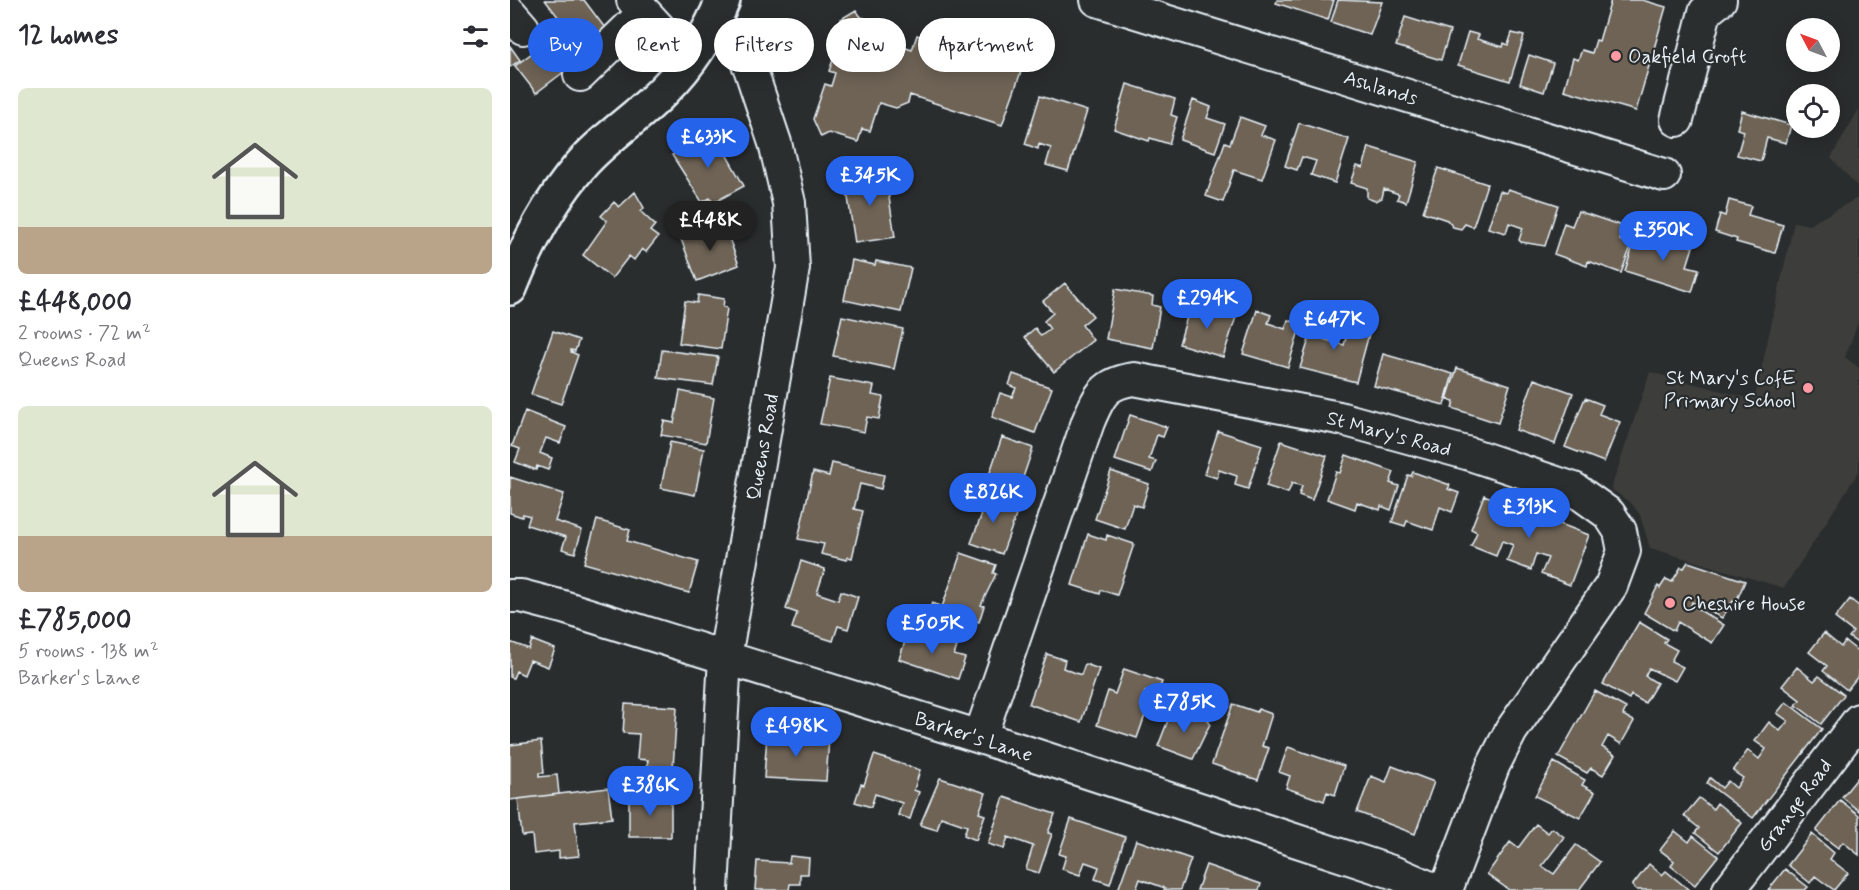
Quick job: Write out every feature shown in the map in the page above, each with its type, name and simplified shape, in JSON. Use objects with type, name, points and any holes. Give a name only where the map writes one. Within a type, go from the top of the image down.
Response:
[{"type":"main road","points":[[702,41],[718,12]]},
{"type":"main road","points":[[510,288],[529,239],[582,164],[667,88],[680,72]]},
{"type":"street","name":"Ashlands","points":[[1097,0],[1664,175]]},
{"type":"street","points":[[1677,120],[1705,12],[1720,0]]},
{"type":"street","points":[[580,75],[638,7],[649,18]]},
{"type":"street","name":"Queens Road","points":[[712,890],[725,657],[793,268],[789,202],[775,143],[750,68],[739,45],[718,12]]},
{"type":"street","name":"St Mary's Road","points":[[980,737],[1088,422],[1099,397],[1116,381],[1134,379],[1339,418],[1470,454],[1575,489],[1593,500],[1609,514],[1620,531],[1624,551],[1611,586],[1511,731],[1493,766],[1446,890]]},
{"type":"street","name":"Barker's Lane","points":[[510,596],[521,596],[563,607],[980,737],[1398,874],[1435,890]]},
{"type":"street","name":"Grange Road","points":[[1729,890],[1859,720]]},
{"type":"shaded area","points":[[1859,109],[1859,188],[1831,158]]},
{"type":"shaded area","name":"St Mary's CofE Primary School","points":[[1859,197],[1859,320],[1845,357],[1859,368],[1859,471],[1784,588],[1650,548],[1640,515],[1632,504],[1611,489],[1650,372],[1748,398],[1756,393],[1794,222],[1809,225]]},
{"type":"building","points":[[545,0],[584,0],[598,18],[559,18]]},
{"type":"building","points":[[1277,0],[1334,0],[1328,20],[1276,3]]},
{"type":"building","points":[[1338,0],[1382,2],[1370,35],[1331,22]]},
{"type":"building","name":"Oakfield Croft","points":[[1611,0],[1642,0],[1666,7],[1636,111],[1564,90],[1573,58],[1578,60],[1582,50],[1592,53],[1596,40],[1599,41]]},
{"type":"building","points":[[856,10],[864,18],[843,18]]},
{"type":"building","points":[[1405,17],[1450,31],[1441,60],[1396,46]]},
{"type":"building","points":[[603,25],[611,36],[603,42]]},
{"type":"building","points":[[1468,32],[1479,35],[1477,39],[1503,47],[1504,43],[1508,45],[1512,33],[1524,36],[1510,81],[1458,65]]},
{"type":"building","points":[[917,35],[918,72],[1021,72],[1002,125],[910,95],[908,103],[896,108],[879,103],[870,131],[862,129],[858,142],[829,133],[821,137],[813,119],[825,84],[831,86],[835,73],[832,72],[906,72],[906,48],[912,50]]},
{"type":"building","points":[[510,46],[520,60],[510,67]]},
{"type":"building","points":[[1529,55],[1553,63],[1544,92],[1520,84]]},
{"type":"building","points":[[528,56],[528,72],[564,72],[536,93],[515,66]]},
{"type":"building","points":[[1127,84],[1175,99],[1171,115],[1177,117],[1169,144],[1150,138],[1149,141],[1114,129]]},
{"type":"building","points":[[1040,96],[1087,111],[1068,171],[1046,165],[1051,148],[1039,144],[1038,149],[1025,144]]},
{"type":"building","points":[[1193,100],[1211,107],[1207,118],[1225,124],[1215,152],[1180,140]]},
{"type":"building","points":[[1742,111],[1786,124],[1787,138],[1786,143],[1767,138],[1761,161],[1737,155],[1744,131],[1737,129]]},
{"type":"building","points":[[1240,117],[1265,126],[1261,135],[1276,140],[1262,179],[1234,170],[1223,202],[1206,196],[1225,142],[1230,144]]},
{"type":"building","points":[[1299,123],[1349,139],[1335,183],[1311,175],[1316,161],[1302,157],[1297,170],[1285,166]]},
{"type":"building","points":[[713,131],[744,186],[713,203],[710,198],[702,202],[672,155]]},
{"type":"building","points":[[1369,147],[1418,162],[1406,202],[1397,199],[1399,194],[1384,189],[1382,198],[1375,201],[1367,198],[1367,188],[1351,183],[1357,166],[1363,168]]},
{"type":"building","points":[[1438,168],[1487,184],[1473,227],[1465,224],[1461,229],[1453,227],[1447,220],[1423,212]]},
{"type":"building","points":[[885,171],[895,237],[855,243],[845,178]]},
{"type":"building","points":[[1508,189],[1558,205],[1545,246],[1521,242],[1519,240],[1523,228],[1509,223],[1506,233],[1488,228],[1500,191],[1506,193]]},
{"type":"building","points":[[635,192],[644,208],[641,212],[655,225],[650,231],[658,237],[646,252],[642,249],[634,260],[629,256],[612,278],[583,255],[607,221],[601,216],[614,202],[619,207]]},
{"type":"building","points":[[1729,200],[1751,206],[1748,215],[1783,225],[1775,253],[1736,242],[1737,239],[1715,232],[1720,214],[1725,216]]},
{"type":"building","points":[[1578,211],[1625,227],[1620,240],[1632,244],[1621,273],[1588,261],[1587,266],[1554,254],[1564,223],[1572,226]]},
{"type":"building","points":[[723,222],[739,265],[697,281],[681,239]]},
{"type":"building","points":[[1647,232],[1693,247],[1687,266],[1699,269],[1692,292],[1625,271],[1634,243],[1642,246]]},
{"type":"building","points":[[852,260],[875,265],[876,261],[911,268],[901,312],[844,300]]},
{"type":"building","points":[[1065,283],[1093,316],[1082,325],[1093,340],[1054,372],[1025,337],[1035,328],[1041,336],[1050,329],[1044,321],[1053,313],[1043,301]]},
{"type":"building","points":[[1115,289],[1153,296],[1152,305],[1160,307],[1153,348],[1106,339]]},
{"type":"building","points":[[698,295],[724,299],[723,307],[727,308],[721,349],[679,343],[685,301],[697,303]]},
{"type":"building","points":[[1192,300],[1206,304],[1204,313],[1220,318],[1223,309],[1237,314],[1223,357],[1179,344]]},
{"type":"building","points":[[1320,304],[1332,307],[1323,339],[1344,345],[1347,334],[1357,337],[1358,331],[1369,334],[1356,382],[1300,368]]},
{"type":"building","points":[[1257,310],[1271,315],[1268,323],[1285,329],[1288,320],[1301,324],[1288,367],[1243,354]]},
{"type":"building","points":[[842,316],[903,329],[894,369],[833,356]]},
{"type":"building","points":[[553,331],[579,340],[575,351],[571,350],[578,355],[561,404],[531,394]]},
{"type":"building","points":[[662,350],[718,357],[713,385],[658,378]]},
{"type":"building","points":[[1383,354],[1453,374],[1444,405],[1374,386]]},
{"type":"building","points":[[1457,368],[1510,385],[1498,423],[1452,408],[1454,401],[1447,399]]},
{"type":"building","points":[[1013,374],[1052,388],[1035,433],[992,417],[1000,393],[1012,397],[1016,388],[1009,385]]},
{"type":"building","points":[[830,378],[874,386],[872,395],[883,397],[879,419],[867,417],[864,432],[820,424]]},
{"type":"building","points":[[1534,379],[1573,393],[1555,444],[1516,430]]},
{"type":"building","points":[[680,391],[714,398],[706,443],[661,435],[664,421],[674,423]]},
{"type":"building","points":[[1585,398],[1603,405],[1599,414],[1620,422],[1604,462],[1565,447]]},
{"type":"building","points":[[525,411],[566,427],[560,443],[546,438],[540,453],[552,458],[548,470],[537,466],[536,470],[515,462],[520,449],[512,446]]},
{"type":"building","points":[[1130,415],[1167,427],[1163,437],[1157,435],[1149,459],[1156,461],[1152,472],[1115,460]]},
{"type":"building","points":[[1218,431],[1262,445],[1248,489],[1235,485],[1237,476],[1219,470],[1217,478],[1204,474]]},
{"type":"building","points":[[1002,437],[1033,448],[1016,498],[985,487]]},
{"type":"building","points":[[1281,441],[1327,456],[1312,500],[1299,495],[1302,486],[1292,483],[1288,493],[1266,486]]},
{"type":"building","points":[[670,442],[704,449],[695,495],[661,488]]},
{"type":"building","points":[[1346,455],[1394,472],[1390,483],[1399,486],[1391,510],[1381,506],[1380,510],[1357,502],[1355,509],[1327,499],[1336,472],[1340,473]]},
{"type":"building","points":[[832,463],[884,475],[881,489],[860,484],[854,509],[863,511],[852,558],[848,557],[847,560],[821,554],[824,544],[798,539],[813,472],[829,476]]},
{"type":"building","points":[[1111,471],[1149,484],[1142,507],[1133,504],[1125,529],[1095,519]]},
{"type":"building","points":[[1413,472],[1450,485],[1448,489],[1459,493],[1452,512],[1440,507],[1433,530],[1407,521],[1405,526],[1392,522],[1408,475],[1411,476]]},
{"type":"building","points":[[510,477],[564,494],[555,521],[582,530],[575,553],[562,549],[566,537],[527,525],[530,516],[523,514],[522,517],[510,513]]},
{"type":"building","points":[[976,495],[1018,510],[1002,554],[971,543],[983,511],[972,507]]},
{"type":"building","points":[[1484,495],[1589,535],[1570,585],[1541,574],[1548,558],[1536,554],[1531,570],[1507,561],[1513,545],[1502,541],[1496,556],[1471,546],[1477,532],[1471,529]]},
{"type":"building","points":[[597,520],[630,530],[627,541],[698,562],[689,593],[584,563]]},
{"type":"building","points":[[1088,534],[1106,540],[1107,535],[1134,544],[1117,595],[1101,590],[1100,594],[1072,585]]},
{"type":"building","points":[[961,553],[996,565],[993,573],[996,574],[981,605],[984,606],[979,622],[957,614],[953,625],[927,616],[932,603],[942,607]]},
{"type":"building","points":[[801,561],[825,569],[817,593],[838,600],[841,591],[858,597],[848,629],[838,626],[833,641],[792,628],[797,613],[786,609]]},
{"type":"building","name":"Cheshire House","points":[[1688,562],[1745,581],[1736,602],[1733,601],[1722,618],[1692,602],[1691,605],[1724,625],[1712,643],[1678,622],[1674,631],[1644,613],[1658,586],[1660,588],[1666,579],[1672,582],[1681,567],[1684,568]]},
{"type":"building","points":[[1850,599],[1859,606],[1859,644],[1849,637],[1853,632],[1835,618]]},
{"type":"building","points":[[1639,622],[1667,639],[1664,643],[1677,650],[1671,661],[1683,667],[1675,681],[1649,668],[1645,676],[1657,683],[1645,703],[1631,695],[1629,699],[1603,684]]},
{"type":"building","points":[[909,630],[957,647],[954,655],[965,658],[958,679],[899,659]]},
{"type":"building","points":[[1824,633],[1841,647],[1845,641],[1859,652],[1859,675],[1847,690],[1823,671],[1827,666],[1809,652]]},
{"type":"building","points":[[532,640],[555,649],[548,667],[530,660],[524,675],[516,671],[513,678],[510,677],[510,642],[529,649]]},
{"type":"building","points":[[1047,654],[1065,660],[1063,668],[1081,675],[1085,664],[1099,669],[1081,722],[1029,704]]},
{"type":"building","points":[[1797,667],[1814,681],[1819,676],[1844,695],[1821,724],[1796,705],[1800,700],[1782,686]]},
{"type":"building","points":[[1124,669],[1162,682],[1157,696],[1145,692],[1141,705],[1148,707],[1137,738],[1097,725],[1108,691],[1115,694]]},
{"type":"building","points":[[1595,691],[1626,708],[1623,715],[1634,721],[1621,744],[1608,736],[1602,747],[1615,755],[1603,775],[1591,768],[1587,773],[1558,757]]},
{"type":"building","points":[[1786,702],[1822,729],[1753,818],[1707,783],[1710,778],[1722,788],[1728,781],[1736,788],[1743,778],[1733,771],[1748,750],[1759,759],[1766,749],[1755,741],[1769,722],[1780,731],[1788,721],[1777,713]]},
{"type":"building","points":[[625,704],[677,707],[673,768],[647,766],[648,760],[637,759],[639,734],[623,733]]},
{"type":"building","points":[[1233,704],[1272,714],[1262,746],[1269,748],[1258,780],[1212,764]]},
{"type":"building","points":[[1172,710],[1195,718],[1201,716],[1207,718],[1210,724],[1193,759],[1158,746]]},
{"type":"building","points":[[767,734],[829,738],[826,781],[764,778]]},
{"type":"building","points":[[541,741],[544,773],[539,773],[539,777],[557,775],[559,794],[510,800],[510,745]]},
{"type":"building","points":[[1288,747],[1344,766],[1335,795],[1327,792],[1324,801],[1286,788],[1290,776],[1279,772]]},
{"type":"building","points":[[874,755],[920,770],[914,790],[919,792],[910,819],[898,815],[902,803],[875,794],[871,807],[855,802],[861,784],[864,785]]},
{"type":"building","points":[[1554,762],[1585,780],[1582,785],[1595,792],[1580,818],[1535,796]]},
{"type":"building","points":[[1392,766],[1434,782],[1415,834],[1357,812],[1371,776],[1386,782]]},
{"type":"building","points":[[1859,776],[1859,811],[1842,797]]},
{"type":"building","points":[[940,778],[986,793],[979,813],[985,815],[976,840],[964,835],[967,826],[941,817],[937,830],[920,825]]},
{"type":"building","points":[[608,788],[612,818],[575,822],[579,856],[559,858],[559,851],[534,854],[532,835],[522,836],[518,799]]},
{"type":"building","points":[[629,797],[671,797],[671,837],[629,837]]},
{"type":"building","points":[[1004,797],[1055,814],[1048,833],[1052,834],[1039,873],[1026,869],[1033,846],[1008,837],[1004,849],[988,844]]},
{"type":"building","points":[[1699,798],[1713,809],[1717,803],[1742,823],[1719,852],[1695,833],[1699,828],[1684,816]]},
{"type":"building","points":[[1840,800],[1859,815],[1859,855],[1843,842],[1838,848],[1816,831]]},
{"type":"building","points":[[1071,819],[1125,837],[1110,884],[1095,879],[1099,867],[1085,862],[1080,875],[1062,869],[1066,856],[1059,854]]},
{"type":"building","points":[[1536,824],[1548,833],[1552,828],[1564,837],[1542,866],[1554,874],[1576,845],[1600,862],[1579,890],[1509,890],[1487,874],[1510,842],[1518,848]]},
{"type":"building","points":[[1675,831],[1689,842],[1693,836],[1718,856],[1695,885],[1671,866],[1674,861],[1660,850]]},
{"type":"building","points":[[1812,834],[1834,853],[1830,859],[1848,873],[1834,890],[1815,876],[1810,883],[1788,865]]},
{"type":"building","points":[[1136,840],[1191,859],[1180,890],[1164,890],[1165,888],[1140,879],[1136,890],[1118,890]]},
{"type":"building","points":[[790,856],[809,858],[808,874],[800,874],[800,884],[790,884],[789,890],[755,890],[757,861],[789,863]]},
{"type":"building","points":[[1649,864],[1662,875],[1666,871],[1689,890],[1637,890],[1632,886]]},
{"type":"building","points":[[1206,865],[1261,884],[1259,890],[1197,890]]},
{"type":"building","points":[[1785,869],[1808,887],[1805,890],[1768,890]]},
{"type":"place","name":"Oakfield Croft","points":[[1616,56]]},
{"type":"place","name":"St Mary's CofE Primary School","points":[[1808,388]]},
{"type":"place","name":"Cheshire House","points":[[1670,603]]}]
